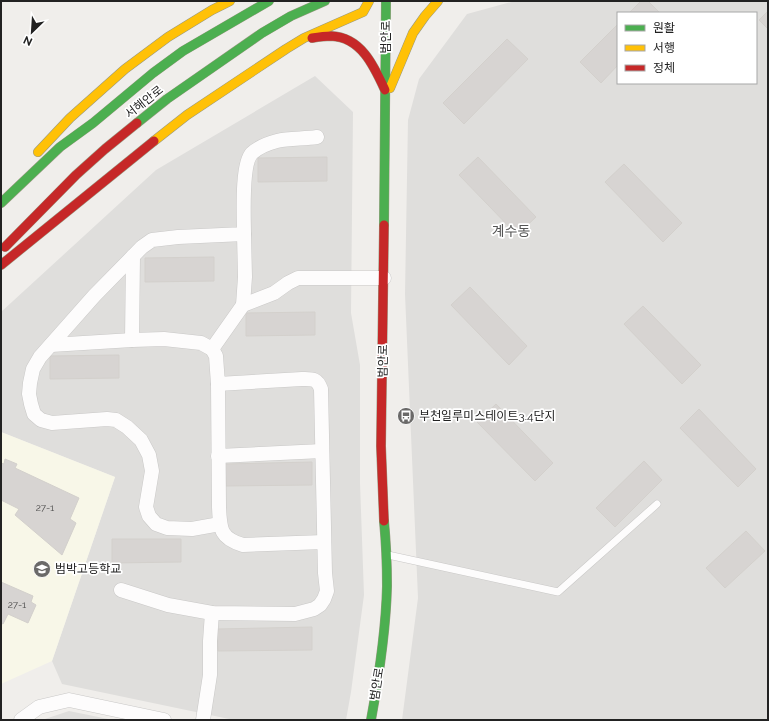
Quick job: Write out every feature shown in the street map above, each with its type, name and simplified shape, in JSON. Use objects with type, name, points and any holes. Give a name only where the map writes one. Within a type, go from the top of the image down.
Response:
[{"type":"main road","points":[[33,158],[70,118],[126,69],[168,37],[212,10],[230,1]]},
{"type":"main road","name":"서해안로","points":[[1,203],[60,147],[93,123],[153,73],[183,51],[269,1]]},
{"type":"main road","name":"서해안로","points":[[1,252],[82,170],[105,149],[167,99],[262,33],[291,16],[325,1]]},
{"type":"main road","points":[[1,265],[187,115],[304,38],[363,12],[369,1]]},
{"type":"main road","name":"범안로","points":[[371,720],[380,666],[387,584],[381,449],[386,1]]},
{"type":"main road","points":[[386,95],[413,33],[438,1]]},
{"type":"main road","points":[[304,38],[333,36],[353,43],[368,58],[379,76],[386,95]]},
{"type":"main road","points":[[1,193],[17,176]]},
{"type":"street","points":[[244,305],[244,178],[246,165],[251,154],[261,147],[278,141],[317,137]]},
{"type":"street","points":[[220,524],[192,528],[167,528],[156,524],[149,516],[146,507],[152,471],[149,455],[141,440],[127,427],[116,420],[107,419],[52,423],[41,420],[34,414],[29,394],[33,369],[40,357],[94,296],[142,247],[152,240],[178,237],[244,234]]},
{"type":"street","points":[[132,340],[133,256]]},
{"type":"street","points":[[212,349],[244,305],[274,293],[298,278],[384,278]]},
{"type":"street","points":[[51,345],[164,339],[201,344],[212,349],[216,356],[218,384],[220,524],[223,532],[232,542],[243,545],[324,542]]},
{"type":"street","points":[[121,590],[168,605],[212,613],[294,614],[314,610],[324,599],[327,591],[324,542],[321,389],[319,383],[313,379],[302,379],[218,384]]},
{"type":"street","points":[[218,456],[322,451]]},
{"type":"street","points":[[203,720],[210,674],[212,613]]},
{"type":"street","points":[[22,720],[39,706],[69,700],[164,720]]},
{"type":"lane","points":[[386,555],[558,592],[657,504]]},
{"type":"shaded area","points":[[515,1],[768,1],[768,720],[402,720],[418,598],[405,294],[408,120],[419,79],[467,14]]},
{"type":"shaded area","points":[[315,76],[353,112],[351,313],[360,365],[360,483],[364,595],[346,720],[234,720],[62,684],[52,661],[115,477],[1,432],[1,312],[156,170]]},
{"type":"shaded area","name":"범박고등학교","points":[[1,432],[115,477],[52,661],[1,684]]},
{"type":"shaded area","points":[[69,711],[113,720],[42,720]]},
{"type":"building","points":[[641,1],[648,1],[659,12],[630,12]]},
{"type":"building","points":[[768,11],[768,29],[759,20]]},
{"type":"building","points":[[617,25],[617,66],[601,83],[580,62]]},
{"type":"building","points":[[507,39],[528,59],[464,124],[443,103]]},
{"type":"building","points":[[327,157],[327,181],[258,182],[258,158]]},
{"type":"building","points":[[478,157],[536,217],[517,235],[459,175]]},
{"type":"building","points":[[624,164],[682,223],[663,242],[605,182]]},
{"type":"building","points":[[214,257],[214,281],[145,282],[145,258]]},
{"type":"building","points":[[470,287],[527,346],[509,365],[451,305]]},
{"type":"building","points":[[643,306],[701,365],[682,384],[624,324]]},
{"type":"building","points":[[315,312],[315,335],[246,336],[246,313]]},
{"type":"building","points":[[119,355],[119,378],[50,379],[50,356]]},
{"type":"building","points":[[496,404],[553,463],[535,481],[477,422]]},
{"type":"building","points":[[699,409],[756,469],[738,487],[680,428]]},
{"type":"building","name":"범박고등학교","points":[[5,459],[17,464],[15,468],[79,498],[70,519],[76,523],[62,555],[15,515],[19,509],[1,500],[1,463],[4,464]]},
{"type":"building","points":[[644,461],[662,480],[615,527],[596,508]]},
{"type":"building","points":[[312,462],[312,485],[226,486],[225,464]]},
{"type":"building","points":[[746,531],[765,551],[725,588],[706,568]]},
{"type":"building","points":[[112,539],[181,539],[181,562],[112,563]]},
{"type":"building","name":"범박고등학교","points":[[1,582],[33,596],[31,602],[36,605],[28,623],[8,614],[3,624],[1,623]]},
{"type":"building","points":[[312,627],[312,650],[218,651],[217,629]]},
{"type":"traffic: fast","points":[[1,203],[60,147],[93,123],[153,73],[183,51],[269,1]]},
{"type":"traffic: fast","points":[[137,123],[167,99],[262,33],[291,16],[325,1]]},
{"type":"traffic: fast","points":[[384,225],[386,1]]},
{"type":"traffic: fast","points":[[371,720],[382,653],[385,620],[387,561],[384,521]]},
{"type":"traffic: slow","points":[[38,152],[70,118],[125,69],[168,37],[212,10],[230,1]]},
{"type":"traffic: slow","points":[[154,141],[187,115],[286,49],[304,38],[363,12],[369,1]]},
{"type":"traffic: slow","points":[[390,88],[413,33],[438,1]]},
{"type":"traffic: jam","points":[[312,38],[331,36],[351,41],[365,54],[385,90]]},
{"type":"traffic: jam","points":[[5,247],[76,175],[137,123]]},
{"type":"traffic: jam","points":[[1,265],[154,141]]},
{"type":"traffic: jam","points":[[384,225],[381,446],[384,521]]},
{"type":"place","name":"부천일루미스테이트3.4단지","points":[[406,416]]},
{"type":"place","name":"범박고등학교","points":[[42,569]]},
{"type":"district","name":"계수동","points":[[511,231]]}]
